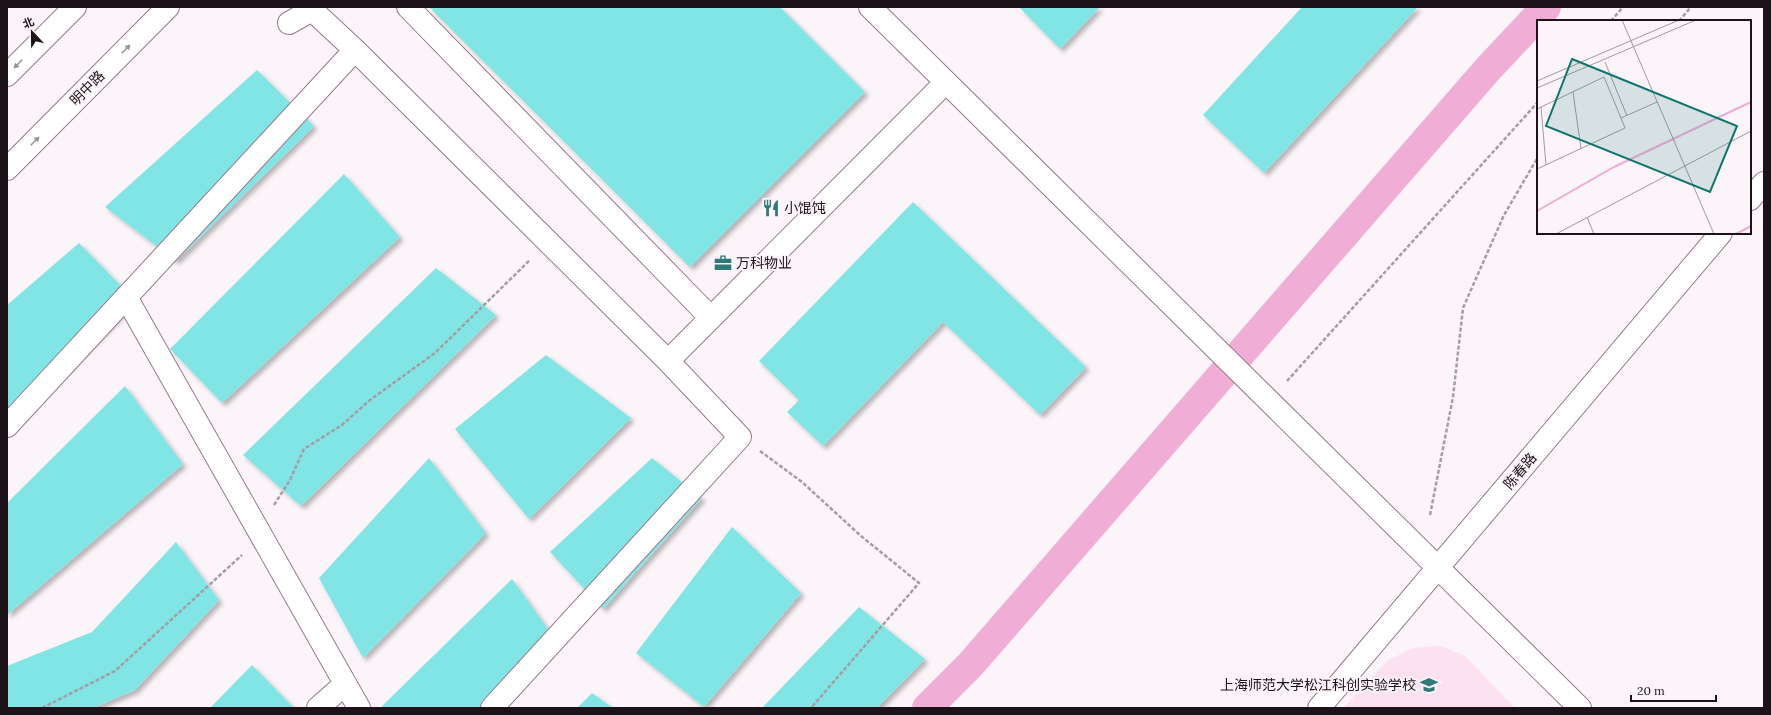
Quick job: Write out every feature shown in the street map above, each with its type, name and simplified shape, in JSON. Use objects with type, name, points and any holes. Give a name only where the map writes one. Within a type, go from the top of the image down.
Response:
[{"type":"street","points":[[7,75],[75,7]]},
{"type":"street","name":"明中路","points":[[7,169],[168,7]]},
{"type":"street","points":[[408,7],[711,318]]},
{"type":"street","points":[[870,7],[1580,708]]},
{"type":"street","points":[[289,23],[312,10],[355,50],[548,241],[668,361],[740,437],[492,708]]},
{"type":"street","points":[[7,426],[355,50]]},
{"type":"street","points":[[668,361],[946,82]]},
{"type":"street","points":[[1751,198],[1764,183]]},
{"type":"street","name":"陈春路","points":[[1319,708],[1720,234]]},
{"type":"street","points":[[126,297],[359,708]]},
{"type":"street","points":[[318,708],[345,684]]},
{"type":"path","points":[[1612,20],[1623,7]]},
{"type":"path","points":[[1680,20],[1691,7]]},
{"type":"path","points":[[1288,381],[1537,103]]},
{"type":"path","points":[[1430,515],[1453,397],[1463,308],[1504,215],[1537,159]]},
{"type":"path","points":[[42,708],[115,671],[240,558],[290,480],[304,449],[342,425],[370,400],[435,354],[548,241]]},
{"type":"path","points":[[740,437],[802,482],[861,536],[919,583],[811,708]]},
{"type":"shaded area","name":"上海师范大学松江科创实验学校","points":[[1441,646],[1465,656],[1515,708],[1343,708],[1387,661],[1413,648]]},
{"type":"building","points":[[429,7],[780,7],[865,92],[690,267]]},
{"type":"building","points":[[1019,7],[1100,7],[1060,49]]},
{"type":"building","points":[[1302,7],[1418,7],[1264,173],[1203,115]]},
{"type":"building","points":[[257,70],[314,126],[176,261],[105,207]]},
{"type":"building","points":[[344,174],[400,237],[222,403],[170,349]]},
{"type":"building","points":[[913,202],[1086,367],[1040,415],[943,322],[823,446],[787,412],[799,400],[759,361]]},
{"type":"building","points":[[79,243],[135,300],[7,428],[7,305]]},
{"type":"building","points":[[436,268],[496,315],[301,506],[243,455]]},
{"type":"building","points":[[546,355],[631,418],[529,519],[455,429]]},
{"type":"building","points":[[125,386],[183,464],[7,615],[7,503]]},
{"type":"building","points":[[429,458],[486,533],[363,658],[319,578]]},
{"type":"building","points":[[652,458],[702,498],[603,609],[550,552]]},
{"type":"building","points":[[732,527],[801,593],[704,707],[636,653]]},
{"type":"building","points":[[176,542],[219,600],[135,690],[93,708],[7,708],[7,666],[92,632]]},
{"type":"building","points":[[512,579],[556,640],[493,708],[383,708],[382,706]]},
{"type":"building","points":[[859,607],[925,659],[877,708],[762,708]]},
{"type":"building","points":[[252,665],[294,708],[210,708]]},
{"type":"building","points":[[592,693],[613,708],[577,708]]},
{"type":"waterway","points":[[927,708],[970,665],[1487,70],[1546,7]]},
{"type":"place","name":"小馄饨","points":[[771,208]]},
{"type":"place","name":"万科物业","points":[[723,263]]},
{"type":"place","name":"上海师范大学松江科创实验学校","points":[[1429,685]]}]
